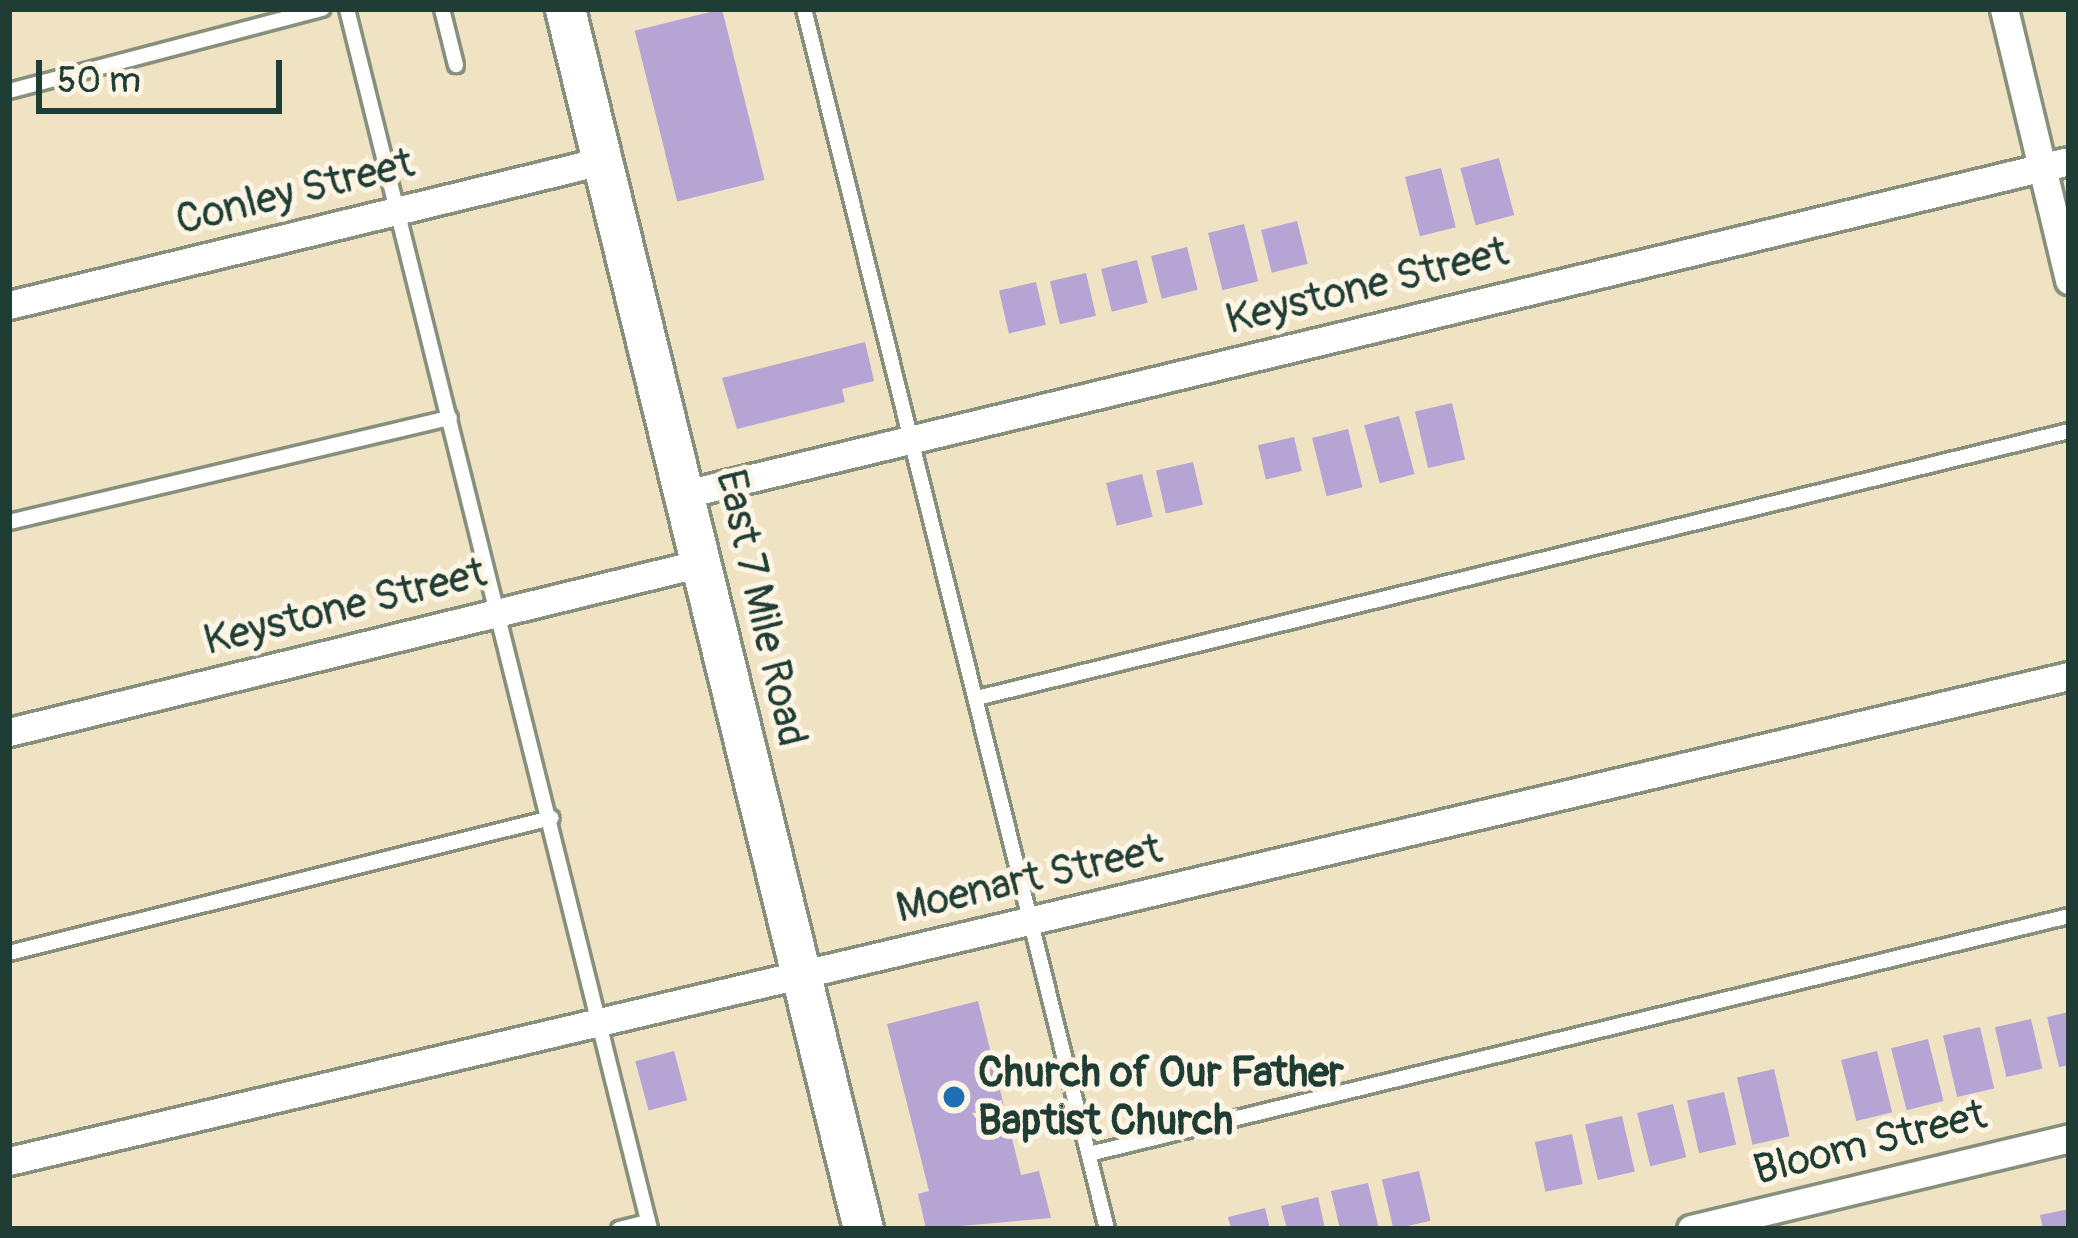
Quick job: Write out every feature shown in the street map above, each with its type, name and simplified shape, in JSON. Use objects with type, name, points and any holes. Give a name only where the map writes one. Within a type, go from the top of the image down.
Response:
[{"type":"street","name":"East 7 Mile Road","points":[[565,9],[863,1229]]},
{"type":"street","points":[[2004,9],[2056,164],[2069,280]]},
{"type":"street","name":"Conley Street","points":[[9,305],[602,160]]},
{"type":"street","name":"Keystone Street","points":[[685,494],[2056,164]]},
{"type":"street","name":"Keystone Street","points":[[9,732],[702,563]]},
{"type":"street","name":"Moenart Street","points":[[9,1161],[2069,676]]},
{"type":"street","name":"Bloom Street","points":[[1691,1229],[2069,1138]]},
{"type":"lane","points":[[9,91],[322,9]]},
{"type":"lane","points":[[347,9],[501,612],[649,1226],[619,1229]]},
{"type":"lane","points":[[442,9],[456,65]]},
{"type":"lane","points":[[803,9],[1035,921],[1107,1229]]},
{"type":"lane","points":[[9,522],[450,418]]},
{"type":"lane","points":[[977,698],[2069,431]]},
{"type":"lane","points":[[9,953],[551,818]]},
{"type":"lane","points":[[1089,1154],[2069,916]]},
{"type":"building","points":[[722,9],[765,180],[677,202],[635,31]]},
{"type":"building","points":[[1499,158],[1514,215],[1476,225],[1460,168]]},
{"type":"building","points":[[1441,168],[1456,227],[1420,236],[1405,177]]},
{"type":"building","points":[[1297,221],[1308,264],[1272,273],[1261,230]]},
{"type":"building","points":[[1244,224],[1258,281],[1222,290],[1208,233]]},
{"type":"building","points":[[1187,247],[1198,290],[1162,299],[1151,256]]},
{"type":"building","points":[[1137,260],[1148,303],[1112,312],[1101,269]]},
{"type":"building","points":[[1086,273],[1096,316],[1060,324],[1050,281]]},
{"type":"building","points":[[1036,282],[1046,325],[1009,333],[999,291]]},
{"type":"building","points":[[865,342],[874,381],[842,389],[845,402],[737,429],[722,378]]},
{"type":"building","points":[[1452,403],[1465,460],[1428,468],[1415,412]]},
{"type":"building","points":[[1399,416],[1415,474],[1380,483],[1364,425]]},
{"type":"building","points":[[1348,429],[1363,487],[1327,496],[1312,438]]},
{"type":"building","points":[[1294,437],[1302,471],[1266,479],[1258,445]]},
{"type":"building","points":[[1193,462],[1203,505],[1166,513],[1156,471]]},
{"type":"building","points":[[1142,474],[1153,517],[1117,526],[1106,483]]},
{"type":"building","name":"Church of Our Father Baptist Church","points":[[978,1001],[1021,1175],[1039,1171],[1051,1218],[926,1229],[918,1194],[929,1191],[887,1024]]},
{"type":"building","points":[[2069,1012],[2069,1065],[2059,1067],[2047,1017]]},
{"type":"building","points":[[2031,1019],[2042,1069],[2006,1077],[1995,1027]]},
{"type":"building","points":[[1980,1027],[1994,1088],[1957,1097],[1943,1036]]},
{"type":"building","points":[[1928,1039],[1943,1101],[1907,1110],[1891,1048]]},
{"type":"building","points":[[674,1051],[687,1100],[649,1111],[635,1061]]},
{"type":"building","points":[[1877,1051],[1892,1112],[1856,1121],[1841,1060]]},
{"type":"building","points":[[1774,1069],[1790,1136],[1752,1145],[1737,1078]]},
{"type":"building","points":[[1724,1092],[1736,1145],[1699,1153],[1687,1101]]},
{"type":"building","points":[[1673,1104],[1686,1157],[1650,1166],[1637,1113]]},
{"type":"building","points":[[1622,1116],[1635,1172],[1598,1180],[1585,1125]]},
{"type":"building","points":[[1572,1134],[1583,1184],[1545,1192],[1535,1142]]},
{"type":"building","points":[[1419,1171],[1430,1221],[1393,1229],[1382,1180]]},
{"type":"building","points":[[1368,1183],[1379,1229],[1340,1229],[1331,1191]]},
{"type":"building","points":[[1318,1197],[1325,1229],[1287,1229],[1281,1206]]},
{"type":"building","points":[[1265,1208],[1270,1229],[1231,1229],[1228,1217]]},
{"type":"building","points":[[2069,1209],[2069,1229],[2043,1229],[2040,1215]]},
{"type":"place","name":"Church of Our Father Baptist Church","points":[[954,1097]]}]
